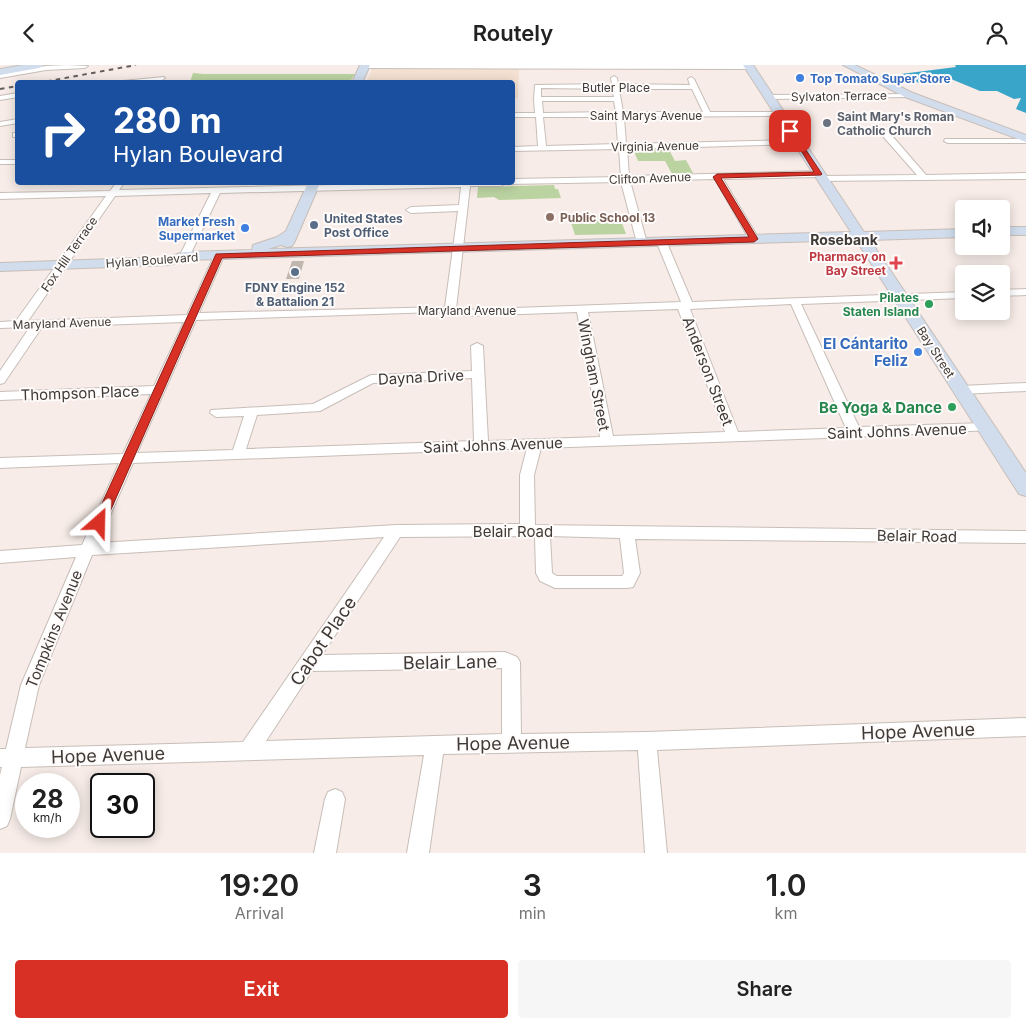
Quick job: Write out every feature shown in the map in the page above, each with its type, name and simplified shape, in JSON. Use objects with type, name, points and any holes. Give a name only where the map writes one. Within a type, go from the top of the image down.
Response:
[{"type":"main road","points":[[0,74],[24,66],[39,65]]},
{"type":"main road","points":[[848,65],[909,95],[1026,140]]},
{"type":"main road","points":[[358,80],[365,66]]},
{"type":"main road","name":"Bay Street","points":[[748,66],[1026,489]]},
{"type":"main road","points":[[281,254],[294,231],[313,185]]},
{"type":"main road","points":[[185,255],[255,249],[271,245],[294,231]]},
{"type":"main road","points":[[1010,231],[1026,231]]},
{"type":"main road","name":"Hylan Boulevard","points":[[0,258],[64,261],[168,261],[185,255],[218,256],[955,233]]},
{"type":"main road","name":"Hylan Boulevard","points":[[0,267],[64,261]]},
{"type":"street","points":[[0,74],[85,65]]},
{"type":"street","points":[[365,66],[748,66]]},
{"type":"street","points":[[611,66],[620,115],[625,179],[642,243]]},
{"type":"street","points":[[685,67],[707,114]]},
{"type":"street","points":[[134,80],[163,77]]},
{"type":"street","name":"Butler Place","points":[[537,99],[537,86],[694,87]]},
{"type":"street","name":"Sylvaton Terrace","points":[[768,97],[909,95]]},
{"type":"street","points":[[0,98],[15,96]]},
{"type":"street","points":[[542,149],[537,99],[617,99]]},
{"type":"street","name":"Saint Marys Avenue","points":[[515,115],[779,114]]},
{"type":"street","points":[[0,124],[15,122]]},
{"type":"street","points":[[884,133],[924,178]]},
{"type":"street","points":[[948,141],[1026,140]]},
{"type":"street","name":"Virginia Avenue","points":[[515,149],[798,142]]},
{"type":"street","points":[[0,163],[15,162]]},
{"type":"street","name":"Clifton Avenue","points":[[515,182],[717,177],[924,178],[1026,176]]},
{"type":"street","points":[[717,177],[754,239]]},
{"type":"street","name":"Fox Hill Terrace","points":[[19,325],[118,185]]},
{"type":"street","points":[[0,196],[217,190],[313,185]]},
{"type":"street","points":[[450,311],[466,185]]},
{"type":"street","points":[[185,255],[217,190]]},
{"type":"street","points":[[411,210],[464,208]]},
{"type":"street","name":"Anderson Street","points":[[662,243],[733,437]]},
{"type":"street","name":"Tompkins Avenue","points":[[0,819],[6,758],[30,685],[87,550],[218,256]]},
{"type":"street","points":[[1010,293],[1026,292]]},
{"type":"street","name":"Maryland Avenue","points":[[0,325],[203,316],[437,309],[463,313],[955,295]]},
{"type":"street","points":[[796,302],[855,433]]},
{"type":"street","name":"Wingham Street","points":[[582,308],[607,441]]},
{"type":"street","name":"Thompson Place","points":[[0,380],[38,324]]},
{"type":"street","points":[[477,346],[481,445]]},
{"type":"street","name":"Dayna Drive","points":[[216,413],[315,408],[371,379],[477,374]]},
{"type":"street","points":[[961,390],[1026,387]]},
{"type":"street","name":"Thompson Place","points":[[0,396],[159,389]]},
{"type":"street","points":[[238,455],[252,412]]},
{"type":"street","name":"Saint Johns Avenue","points":[[0,463],[985,427]]},
{"type":"street","points":[[536,443],[526,479],[544,573],[550,580],[555,582],[628,582],[632,573],[627,533]]},
{"type":"street","name":"Belair Road","points":[[0,557],[115,547],[396,531],[535,530],[627,533],[1026,537]]},
{"type":"street","name":"Cabot Place","points":[[249,750],[396,531]]},
{"type":"street","name":"Belair Lane","points":[[309,663],[505,660],[511,662],[512,743]]},
{"type":"street","name":"Hope Avenue","points":[[6,758],[435,745],[647,741],[1026,727]]},
{"type":"street","points":[[647,741],[656,853]]},
{"type":"street","points":[[418,853],[435,745]]},
{"type":"street","points":[[324,853],[335,799]]},
{"type":"shaded area","points":[[519,68],[518,98],[515,98],[515,80],[367,80],[372,69]]},
{"type":"green space","points":[[193,73],[355,74],[351,80],[191,80]]},
{"type":"green space","points":[[668,148],[675,161],[686,160],[693,173],[672,174],[665,161],[638,161],[633,149]]},
{"type":"green space","points":[[554,185],[555,189],[558,189],[561,198],[499,200],[494,197],[477,198],[478,187]]},
{"type":"green space","points":[[619,215],[626,234],[575,235],[569,216]]},
{"type":"water","points":[[955,65],[1026,65],[1026,113],[1016,109],[1021,98],[1014,99],[997,91],[980,91],[951,79],[919,83],[901,74],[956,67]]},
{"type":"building","name":"FDNY Engine 152 & Battalion 21","points":[[292,261],[304,261],[299,279],[286,279]]},
{"type":"railway","points":[[54,80],[136,65]]},
{"type":"railway","points":[[0,89],[15,86]]},
{"type":"place","name":"Top Tomato Super Store","points":[[800,78]]},
{"type":"place","name":"Saint Mary's Roman Catholic Church","points":[[827,123]]},
{"type":"place","name":"Public School 13","points":[[550,217]]},
{"type":"place","name":"United States Post Office","points":[[314,225]]},
{"type":"place","name":"Market Fresh Supermarket","points":[[245,228]]},
{"type":"place","name":"Pharmacy on Bay Street","points":[[896,263]]},
{"type":"place","name":"FDNY Engine 152 & Battalion 21","points":[[295,272]]},
{"type":"place","name":"Pilates Staten Island","points":[[929,304]]},
{"type":"place","name":"El Cántarito Feliz","points":[[918,352]]},
{"type":"place","name":"Be Yoga & Dance","points":[[952,407]]},
{"type":"district","name":"Rosebank","points":[[844,239]]},
{"type":"route","points":[[99,523],[218,256],[754,239],[717,177],[818,174],[790,131]]}]
